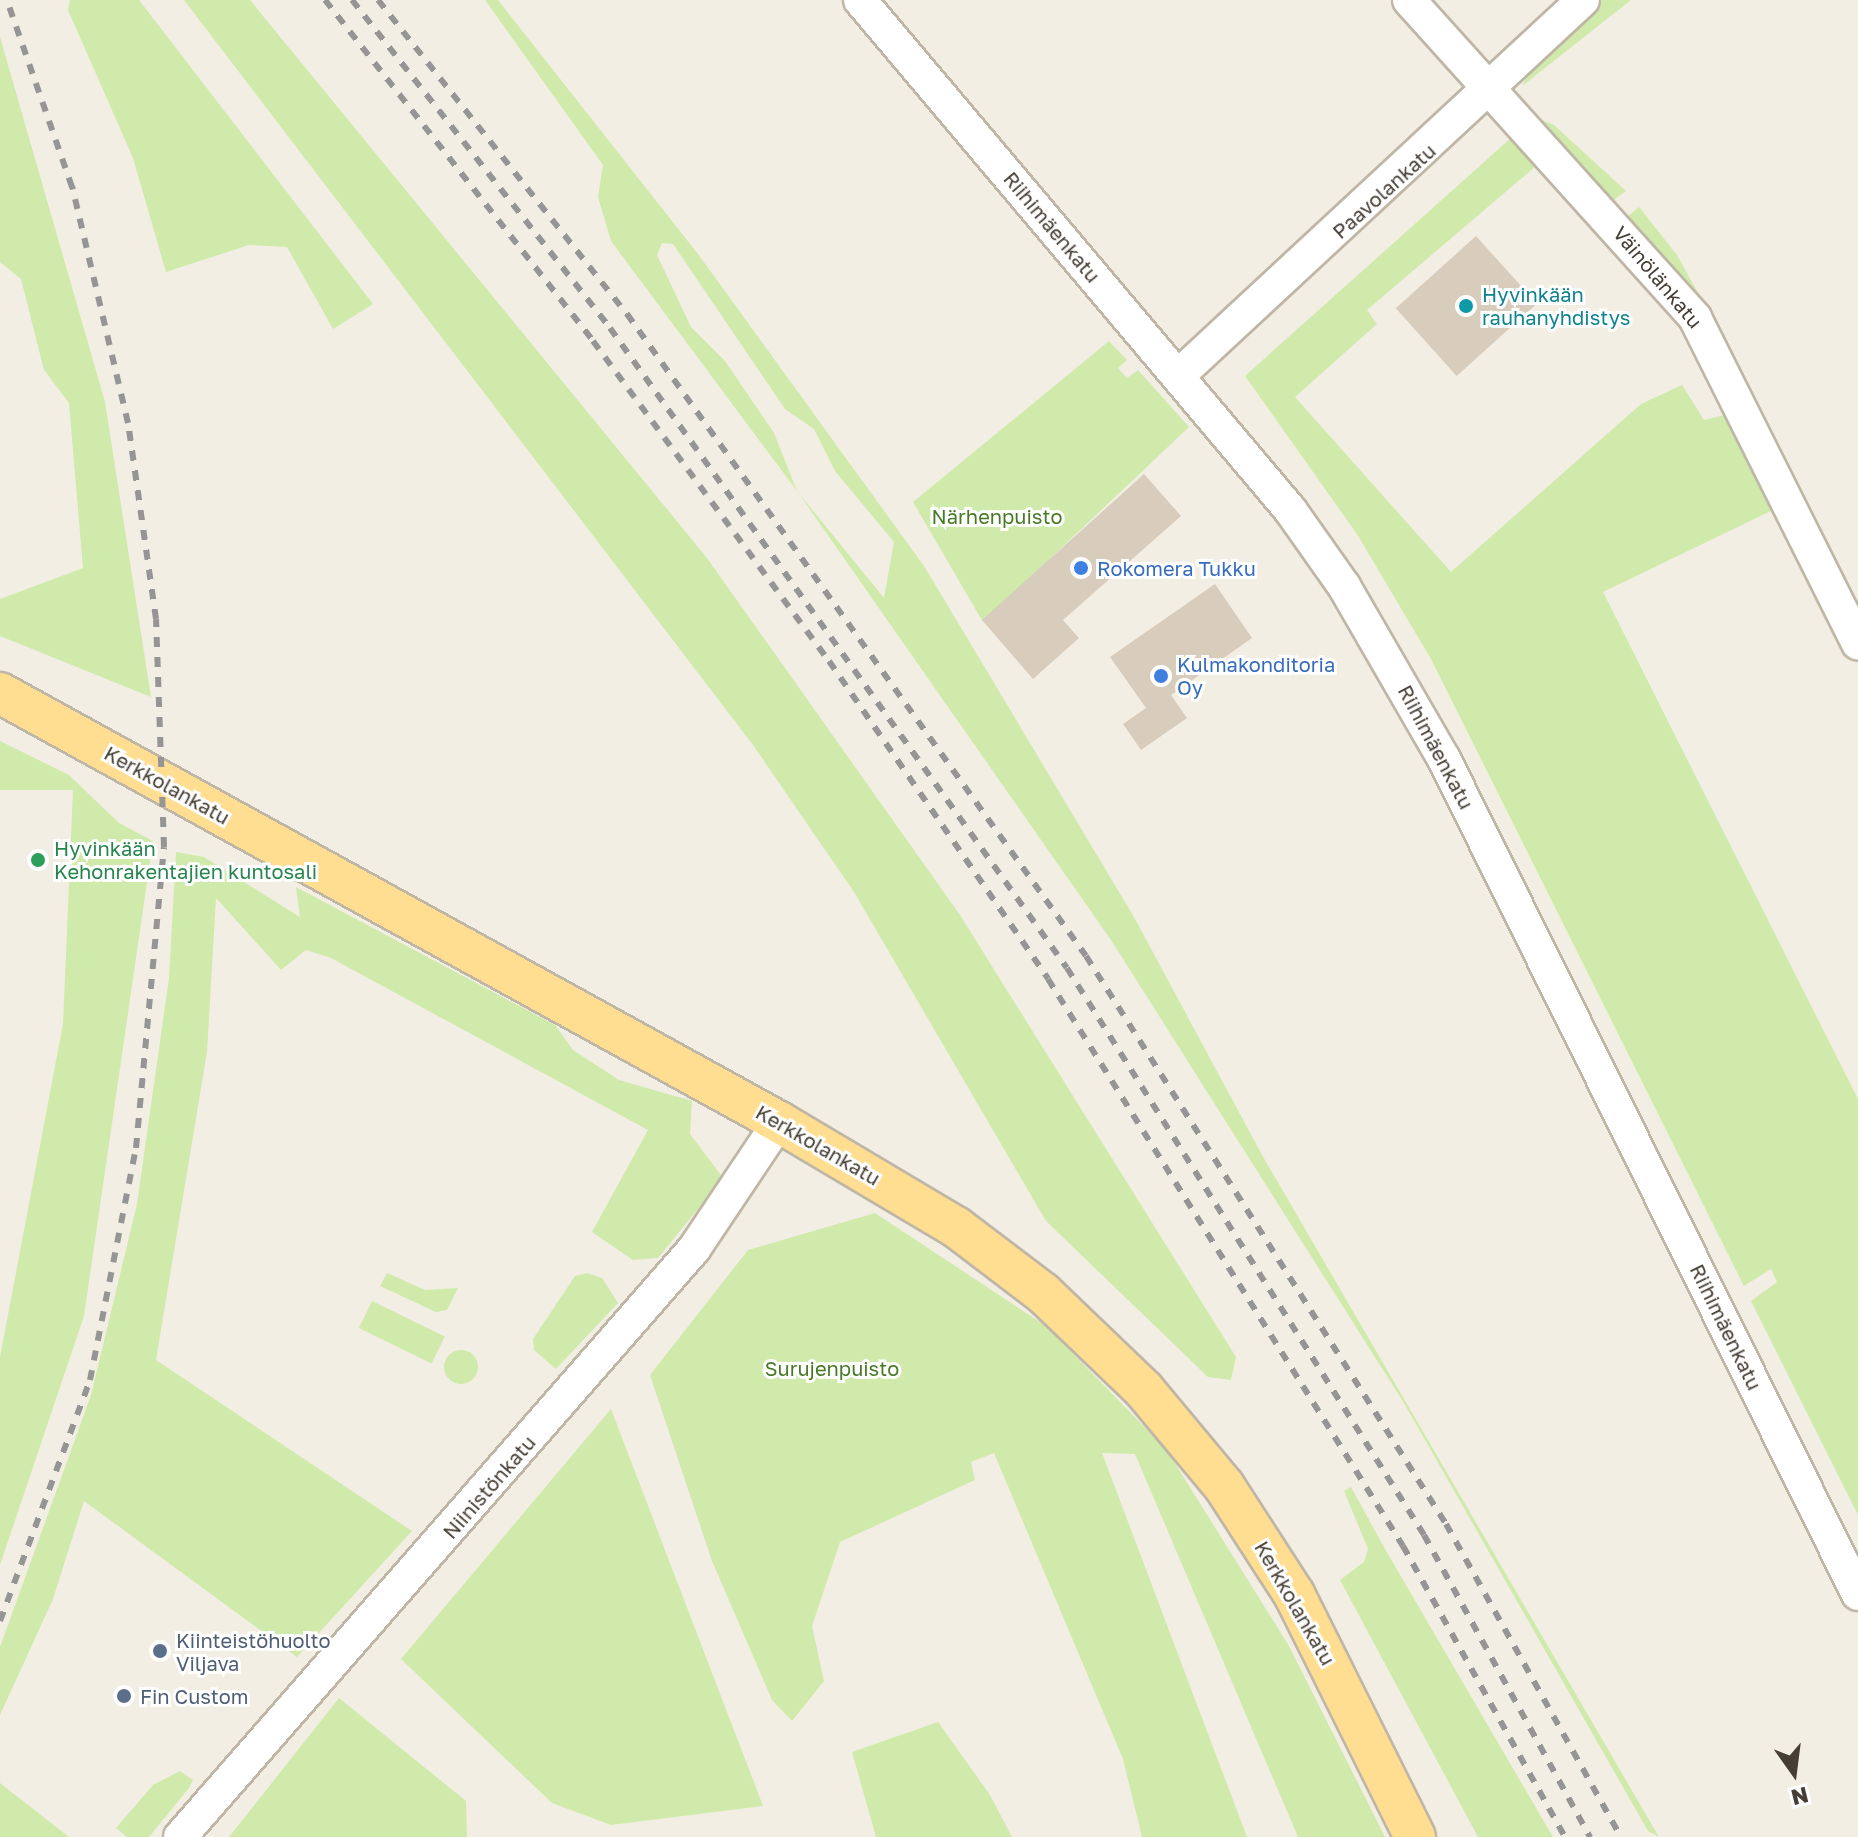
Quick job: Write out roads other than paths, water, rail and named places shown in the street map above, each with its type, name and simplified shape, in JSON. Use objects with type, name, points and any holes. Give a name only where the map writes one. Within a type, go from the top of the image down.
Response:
[{"type":"main road","name":"Kerkkolankatu","points":[[0,693],[779,1122],[956,1227],[1043,1293],[1153,1399],[1224,1486],[1294,1594],[1415,1837]]},
{"type":"street","name":"Riihimäenkatu","points":[[860,0],[1179,375],[1318,547],[1444,759],[1858,1594]]},
{"type":"street","name":"Väinölänkatu","points":[[1409,0],[1695,318],[1858,644]]},
{"type":"street","name":"Paavolankatu","points":[[1179,375],[1457,125],[1486,89],[1583,0]]},
{"type":"street","name":"Niinistönkatu","points":[[180,1837],[694,1249],[779,1122]]},
{"type":"railway","points":[[0,1621],[90,1380],[136,1148],[164,847],[156,619],[128,423],[72,187],[7,0]]},
{"type":"railway","points":[[325,0],[593,341],[829,661],[1048,979],[1403,1546],[1565,1837]]},
{"type":"railway","points":[[352,0],[610,328],[1067,968],[1424,1535],[1590,1837]]},
{"type":"railway","points":[[378,0],[627,314],[1086,956],[1446,1524],[1621,1837]]},
{"type":"place","name":"Hyvinkään rauhanyhdistys","points":[[1466,306]]},
{"type":"place","name":"Rokomera Tukku","points":[[1081,568]]},
{"type":"place","name":"Kulmakonditoria Oy","points":[[1161,676]]},
{"type":"place","name":"Hyvinkään Kehonrakentajien kuntosali","points":[[38,860]]},
{"type":"place","name":"Kiinteistöhuolto Viljava","points":[[160,1651]]},
{"type":"place","name":"Fin Custom","points":[[124,1696]]},
{"type":"park label","name":"Närhenpuisto","points":[[997,516]]},
{"type":"park label","name":"Surujenpuisto","points":[[832,1368]]}]
